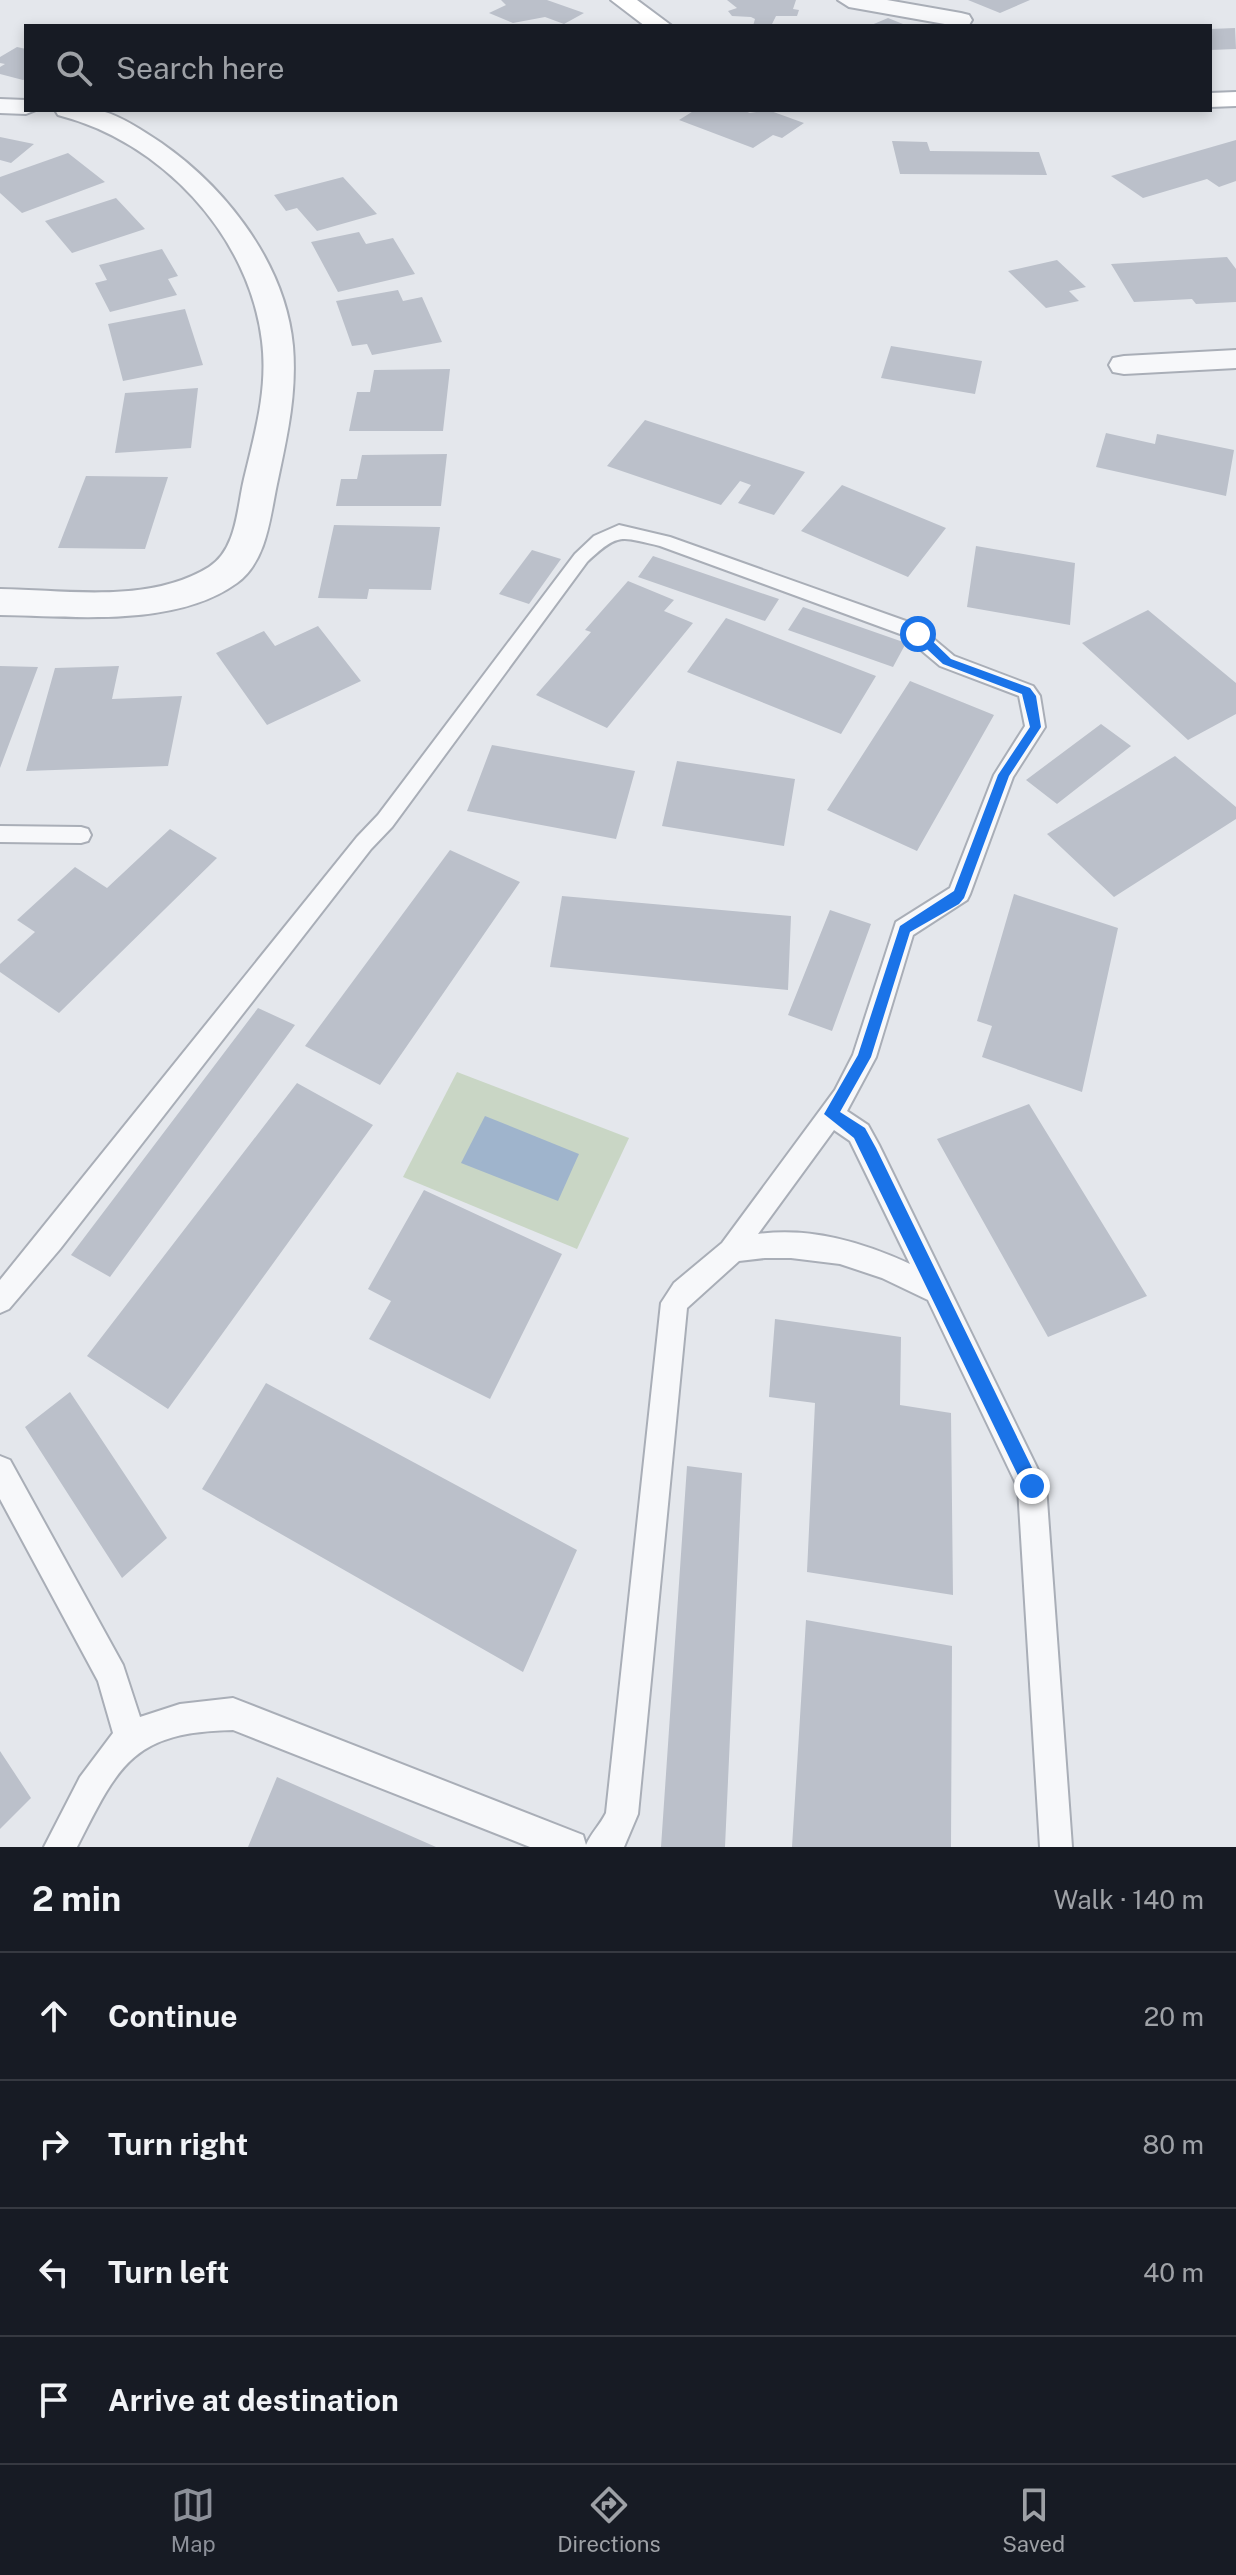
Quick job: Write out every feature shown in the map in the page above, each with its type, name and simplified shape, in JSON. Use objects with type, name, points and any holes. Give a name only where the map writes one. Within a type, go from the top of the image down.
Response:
[{"type":"street","points":[[622,0],[657,24]]},
{"type":"street","points":[[849,0],[961,20]]},
{"type":"street","points":[[1212,100],[1236,99]]},
{"type":"street","points":[[0,106],[24,107]]},
{"type":"street","points":[[0,602],[154,601],[191,592],[227,572],[245,547],[276,415],[278,360],[272,306],[250,252],[215,203],[170,162],[124,129],[96,115],[79,112]]},
{"type":"street","points":[[1124,365],[1236,359]]},
{"type":"lane","points":[[0,1300],[51,1240],[364,843],[385,821],[581,558],[600,540],[619,531],[664,541],[910,630],[947,661],[1016,686],[1030,696],[1035,727],[1004,775],[959,894],[904,929],[864,1057],[831,1114],[745,1230],[737,1249]]},
{"type":"lane","points":[[0,834],[81,835]]},
{"type":"lane","points":[[831,1114],[859,1133],[1032,1486],[1056,1847]]},
{"type":"lane","points":[[602,1847],[609,1843],[622,1814],[674,1303],[686,1288],[737,1249],[773,1243],[816,1245],[855,1254],[898,1270],[936,1290]]},
{"type":"lane","points":[[0,1470],[112,1676],[130,1738]]},
{"type":"lane","points":[[60,1847],[85,1799],[130,1738],[201,1714],[233,1714],[571,1847]]},
{"type":"green space","points":[[457,1072],[629,1138],[577,1249],[403,1177]]},
{"type":"water","points":[[485,1116],[579,1154],[558,1201],[461,1163]]},
{"type":"building","points":[[501,0],[547,0],[584,13],[564,24],[545,17],[513,23],[489,13],[506,5]]},
{"type":"building","points":[[727,0],[796,0],[793,9],[799,10],[797,16],[776,16],[772,24],[754,24],[755,19],[732,16],[728,11],[737,8]]},
{"type":"building","points":[[968,0],[1030,0],[1000,13]]},
{"type":"building","points":[[888,18],[903,24],[874,24]]},
{"type":"building","points":[[1235,28],[1236,49],[1212,50],[1212,29]]},
{"type":"building","points":[[17,47],[24,49],[24,80],[0,74],[0,67],[5,64],[0,63],[0,57]]},
{"type":"building","points":[[692,112],[774,112],[804,123],[782,138],[773,135],[753,148],[679,120]]},
{"type":"building","points":[[0,137],[34,144],[11,163],[0,160]]},
{"type":"building","points":[[1236,140],[1236,181],[1219,187],[1207,179],[1143,198],[1111,176]]},
{"type":"building","points":[[892,141],[927,142],[930,151],[1039,152],[1047,175],[900,174]]},
{"type":"building","points":[[68,153],[105,182],[22,213],[0,193],[0,177]]},
{"type":"building","points":[[343,177],[377,214],[317,231],[297,208],[286,211],[274,195]]},
{"type":"building","points":[[116,198],[145,229],[72,253],[45,221]]},
{"type":"building","points":[[359,232],[366,244],[393,238],[415,274],[338,292],[311,242]]},
{"type":"building","points":[[162,249],[178,276],[168,279],[177,295],[110,312],[95,283],[107,280],[99,265]]},
{"type":"building","points":[[1227,257],[1236,269],[1236,302],[1196,304],[1192,299],[1134,302],[1111,264]]},
{"type":"building","points":[[1057,260],[1086,287],[1069,291],[1079,301],[1046,308],[1008,271]]},
{"type":"building","points":[[398,290],[403,301],[422,297],[442,342],[372,355],[367,344],[352,346],[336,301]]},
{"type":"building","points":[[185,309],[203,365],[123,381],[108,324]]},
{"type":"building","points":[[891,346],[982,361],[975,394],[881,378]]},
{"type":"building","points":[[450,369],[443,431],[349,431],[357,392],[370,392],[374,370]]},
{"type":"building","points":[[198,388],[191,448],[115,453],[125,393]]},
{"type":"building","points":[[645,420],[805,472],[774,515],[738,503],[751,485],[740,481],[721,505],[607,466]]},
{"type":"building","points":[[1106,433],[1155,444],[1157,434],[1234,450],[1226,496],[1096,467]]},
{"type":"building","points":[[447,454],[441,506],[336,506],[341,479],[357,479],[362,455]]},
{"type":"building","points":[[86,476],[168,477],[145,549],[58,548]]},
{"type":"building","points":[[842,485],[946,528],[908,577],[801,531]]},
{"type":"building","points":[[334,525],[440,527],[431,590],[369,589],[367,599],[318,598]]},
{"type":"building","points":[[976,546],[1075,563],[1070,625],[967,607]]},
{"type":"building","points":[[532,550],[561,559],[529,604],[499,594]]},
{"type":"building","points":[[653,556],[779,599],[765,621],[638,577]]},
{"type":"building","points":[[628,581],[674,600],[664,611],[693,623],[607,728],[536,695],[591,632],[585,630]]},
{"type":"building","points":[[803,607],[906,643],[893,667],[788,630]]},
{"type":"building","points":[[1148,610],[1236,683],[1236,714],[1188,740],[1082,643]]},
{"type":"building","points":[[726,618],[876,676],[841,734],[687,672]]},
{"type":"building","points":[[318,626],[361,681],[267,725],[216,653],[264,631],[275,646]]},
{"type":"building","points":[[0,666],[38,667],[0,768]]},
{"type":"building","points":[[119,666],[112,699],[182,696],[168,766],[26,771],[55,668]]},
{"type":"building","points":[[910,681],[994,715],[917,851],[827,810]]},
{"type":"building","points":[[1101,724],[1131,746],[1057,804],[1026,780]]},
{"type":"building","points":[[492,745],[635,771],[616,839],[467,811]]},
{"type":"building","points":[[1175,756],[1236,807],[1236,819],[1114,897],[1047,834]]},
{"type":"building","points":[[677,761],[795,779],[784,846],[662,826]]},
{"type":"building","points":[[170,829],[217,858],[59,1013],[0,972],[0,964],[35,932],[17,920],[75,867],[107,888]]},
{"type":"building","points":[[450,850],[520,882],[380,1085],[305,1046]]},
{"type":"building","points":[[1014,894],[1118,928],[1082,1092],[982,1057],[992,1026],[977,1021]]},
{"type":"building","points":[[562,896],[791,916],[788,990],[550,967]]},
{"type":"building","points":[[830,910],[871,924],[832,1031],[788,1015]]},
{"type":"building","points":[[258,1008],[295,1025],[110,1277],[71,1255]]},
{"type":"building","points":[[297,1083],[373,1125],[168,1409],[87,1356]]},
{"type":"building","points":[[1029,1104],[1147,1296],[1048,1337],[937,1139]]},
{"type":"building","points":[[424,1190],[562,1254],[490,1399],[369,1339],[391,1301],[368,1289]]},
{"type":"building","points":[[775,1319],[901,1337],[900,1405],[951,1413],[953,1595],[807,1572],[815,1403],[769,1397]]},
{"type":"building","points":[[266,1383],[577,1550],[523,1672],[202,1489]]},
{"type":"building","points":[[70,1392],[167,1538],[122,1578],[25,1427]]},
{"type":"building","points":[[687,1466],[742,1473],[725,1847],[661,1847]]},
{"type":"building","points":[[806,1620],[952,1646],[951,1847],[792,1847]]},
{"type":"building","points":[[0,1751],[31,1798],[0,1829]]},
{"type":"building","points":[[277,1777],[436,1847],[248,1847]]},
{"type":"route","points":[[918,634],[947,661],[1026,691],[1030,696],[1035,727],[1004,775],[959,894],[904,929],[864,1057],[831,1114],[859,1133],[870,1153],[1032,1486]]}]
